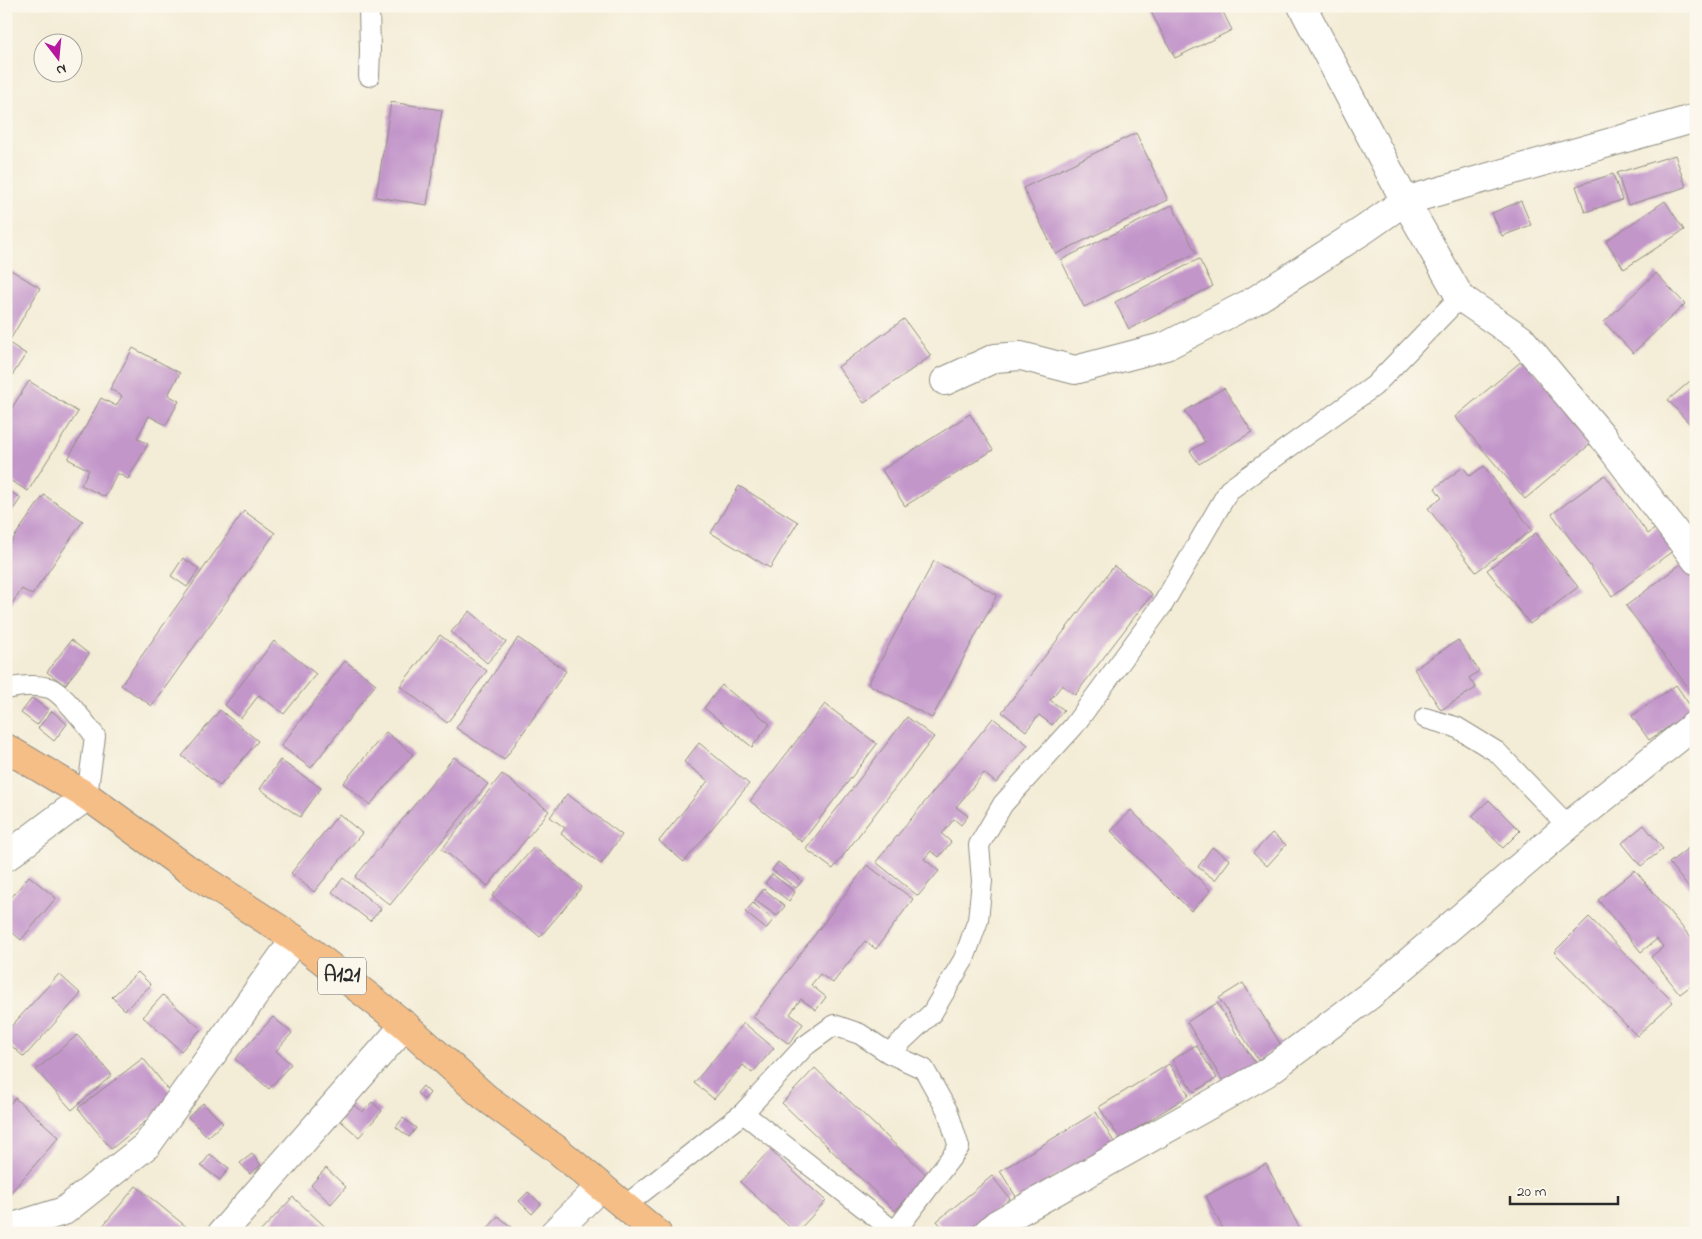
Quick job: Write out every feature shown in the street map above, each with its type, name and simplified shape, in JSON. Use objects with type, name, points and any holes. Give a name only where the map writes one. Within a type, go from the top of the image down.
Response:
[{"type":"main road","name":"A121","points":[[6,748],[87,796],[186,868],[295,939],[405,1025],[485,1097],[555,1148],[626,1205],[657,1233]]},
{"type":"street","points":[[1302,6],[1405,201],[1460,297],[1521,339],[1603,437],[1696,560]]},
{"type":"street","points":[[945,381],[995,358],[1021,356],[1075,370],[1166,346],[1254,301],[1405,201],[1696,118]]},
{"type":"street","points":[[987,1233],[997,1224],[1266,1072],[1369,996],[1568,826],[1696,724]]},
{"type":"street","points":[[6,857],[87,796]]},
{"type":"street","points":[[16,1226],[64,1211],[146,1145],[295,939]]},
{"type":"street","points":[[222,1233],[405,1025]]},
{"type":"street","points":[[554,1233],[601,1186]]},
{"type":"lane","points":[[368,76],[370,52],[369,6]]},
{"type":"lane","points":[[889,1053],[932,1013],[964,959],[978,920],[982,881],[979,845],[1003,804],[1074,727],[1163,604],[1228,490],[1374,386],[1460,297]]},
{"type":"lane","points":[[6,689],[26,685],[51,688],[78,713],[95,736],[87,796]]},
{"type":"lane","points":[[1425,718],[1456,727],[1497,752],[1568,826]]},
{"type":"lane","points":[[626,1205],[743,1113],[805,1046],[834,1025],[860,1034],[889,1053],[924,1069],[948,1112],[959,1147],[895,1232],[743,1113]]},
{"type":"building","points":[[1148,6],[1220,6],[1232,30],[1175,58]]},
{"type":"building","points":[[391,102],[442,110],[427,205],[376,197]]},
{"type":"building","points":[[1136,133],[1168,200],[1056,254],[1023,188]]},
{"type":"building","points":[[1675,155],[1686,187],[1628,205],[1617,173]]},
{"type":"building","points":[[1613,174],[1622,200],[1585,212],[1576,186]]},
{"type":"building","points":[[1521,201],[1531,225],[1502,236],[1492,213]]},
{"type":"building","points":[[1665,201],[1684,230],[1624,269],[1606,241]]},
{"type":"building","points":[[1172,205],[1196,253],[1084,307],[1061,260]]},
{"type":"building","points":[[1199,259],[1213,286],[1129,329],[1115,302]]},
{"type":"building","points":[[6,267],[40,288],[10,340],[6,338]]},
{"type":"building","points":[[1656,273],[1685,304],[1633,353],[1604,322]]},
{"type":"building","points":[[904,319],[931,356],[864,403],[838,367]]},
{"type":"building","points":[[6,341],[26,354],[6,385]]},
{"type":"building","points":[[133,348],[180,373],[168,395],[179,401],[166,425],[149,416],[137,438],[148,444],[128,479],[117,473],[105,497],[81,485],[89,470],[68,459],[101,398],[116,406],[122,396],[110,389]]},
{"type":"building","points":[[1524,359],[1594,441],[1525,499],[1455,417]]},
{"type":"building","points":[[1696,376],[1696,431],[1668,400]]},
{"type":"building","points":[[29,381],[78,412],[28,491],[6,478],[6,417]]},
{"type":"building","points":[[1224,388],[1252,432],[1199,464],[1190,451],[1205,442],[1185,411]]},
{"type":"building","points":[[970,414],[993,450],[905,506],[882,470]]},
{"type":"building","points":[[1484,466],[1532,530],[1476,572],[1428,508],[1442,498],[1435,488],[1463,467],[1470,476]]},
{"type":"building","points":[[1605,475],[1648,534],[1657,527],[1674,550],[1612,596],[1552,514]]},
{"type":"building","points":[[739,486],[798,522],[770,568],[711,533]]},
{"type":"building","points":[[6,489],[21,498],[6,520]]},
{"type":"building","points":[[44,495],[83,521],[32,595],[22,589],[6,612],[6,549]]},
{"type":"building","points":[[244,511],[275,533],[152,706],[121,685]]},
{"type":"building","points":[[1536,533],[1578,587],[1530,624],[1487,570]]},
{"type":"building","points":[[183,558],[199,569],[187,587],[171,576]]},
{"type":"building","points":[[1686,560],[1696,572],[1696,687],[1691,691],[1626,606]]},
{"type":"building","points":[[934,561],[997,595],[932,718],[868,684]]},
{"type":"building","points":[[1114,566],[1152,594],[1075,695],[1062,685],[1050,700],[1064,710],[1052,725],[1039,715],[1026,731],[1002,712]]},
{"type":"building","points":[[470,611],[506,642],[487,663],[451,632]]},
{"type":"building","points":[[440,635],[487,671],[447,723],[400,686]]},
{"type":"building","points":[[518,638],[566,671],[504,760],[456,728]]},
{"type":"building","points":[[71,640],[89,654],[65,685],[47,672]]},
{"type":"building","points":[[1458,640],[1479,671],[1469,678],[1476,688],[1441,710],[1414,669]]},
{"type":"building","points":[[274,641],[316,674],[284,714],[259,695],[241,718],[225,705]]},
{"type":"building","points":[[345,661],[376,684],[311,768],[281,746]]},
{"type":"building","points":[[722,685],[770,724],[752,747],[704,708]]},
{"type":"building","points":[[1676,685],[1693,710],[1649,740],[1632,716]]},
{"type":"building","points":[[32,698],[48,710],[37,725],[21,713]]},
{"type":"building","points":[[825,704],[877,744],[802,842],[750,801]]},
{"type":"building","points":[[220,710],[258,741],[220,786],[182,756]]},
{"type":"building","points":[[52,711],[67,724],[54,741],[38,728]]},
{"type":"building","points":[[907,717],[934,737],[833,869],[806,849]]},
{"type":"building","points":[[993,718],[1028,745],[996,783],[984,773],[956,807],[968,816],[961,825],[954,819],[942,834],[951,842],[939,857],[931,851],[924,859],[939,871],[918,896],[876,862]]},
{"type":"building","points":[[386,732],[413,754],[370,805],[343,783]]},
{"type":"building","points":[[699,743],[749,784],[684,862],[659,841],[708,781],[684,762]]},
{"type":"building","points":[[454,757],[488,784],[390,905],[355,877]]},
{"type":"building","points":[[280,760],[321,788],[300,817],[260,789]]},
{"type":"building","points":[[502,774],[549,811],[488,886],[442,849]]},
{"type":"building","points":[[567,794],[622,835],[601,864],[561,834],[565,828],[550,817]]},
{"type":"building","points":[[1489,800],[1520,831],[1503,848],[1472,816]]},
{"type":"building","points":[[1131,810],[1211,891],[1191,911],[1111,831]]},
{"type":"building","points":[[339,814],[362,833],[314,892],[291,873]]},
{"type":"building","points":[[1644,825],[1663,849],[1641,866],[1622,843]]},
{"type":"building","points":[[1272,833],[1286,845],[1267,866],[1253,853]]},
{"type":"building","points":[[1696,842],[1696,897],[1669,863]]},
{"type":"building","points":[[534,847],[582,887],[540,937],[492,896]]},
{"type":"building","points":[[1212,847],[1230,860],[1215,880],[1198,867]]},
{"type":"building","points":[[778,862],[802,881],[796,888],[772,870]]},
{"type":"building","points":[[867,865],[913,899],[876,949],[865,941],[833,983],[820,974],[811,985],[826,997],[816,1010],[801,999],[790,1014],[803,1024],[789,1044],[753,1017]]},
{"type":"building","points":[[1635,870],[1696,944],[1696,982],[1680,994],[1651,957],[1663,947],[1657,939],[1641,952],[1598,900]]},
{"type":"building","points":[[772,874],[795,892],[789,901],[765,883]]},
{"type":"building","points":[[29,876],[56,898],[21,940],[6,927],[6,904]]},
{"type":"building","points":[[343,878],[381,909],[370,921],[332,892]]},
{"type":"building","points":[[764,889],[785,906],[777,916],[755,900]]},
{"type":"building","points":[[753,903],[773,920],[766,929],[745,912]]},
{"type":"building","points":[[1589,917],[1673,1002],[1637,1036],[1554,952]]},
{"type":"building","points":[[138,972],[151,985],[125,1010],[112,997]]},
{"type":"building","points":[[59,974],[81,994],[24,1057],[6,1041],[6,1032]]},
{"type":"building","points":[[1243,983],[1281,1045],[1258,1060],[1219,998]]},
{"type":"building","points":[[163,995],[201,1029],[181,1051],[143,1017]]},
{"type":"building","points":[[1217,1003],[1255,1063],[1224,1083],[1187,1022]]},
{"type":"building","points":[[273,1017],[292,1033],[276,1051],[291,1064],[269,1089],[235,1059]]},
{"type":"building","points":[[744,1023],[774,1048],[752,1073],[743,1065],[714,1099],[694,1083]]},
{"type":"building","points":[[77,1035],[112,1075],[72,1110],[36,1070]]},
{"type":"building","points":[[1196,1045],[1217,1078],[1194,1092],[1172,1060]]},
{"type":"building","points":[[143,1058],[175,1098],[111,1149],[78,1108]]},
{"type":"building","points":[[1169,1064],[1189,1095],[1120,1139],[1099,1107]]},
{"type":"building","points":[[815,1068],[928,1176],[895,1211],[782,1103]]},
{"type":"building","points":[[423,1086],[430,1093],[424,1100],[417,1093]]},
{"type":"building","points":[[15,1098],[59,1137],[6,1198],[6,1108]]},
{"type":"building","points":[[349,1101],[362,1112],[372,1102],[382,1111],[359,1137],[335,1116]]},
{"type":"building","points":[[203,1103],[223,1123],[208,1137],[188,1117]]},
{"type":"building","points":[[1096,1112],[1114,1142],[1018,1200],[1000,1171]]},
{"type":"building","points":[[403,1118],[416,1128],[409,1137],[396,1127]]},
{"type":"building","points":[[770,1150],[826,1201],[796,1233],[740,1182]]},
{"type":"building","points":[[210,1154],[229,1168],[220,1180],[201,1166]]},
{"type":"building","points":[[252,1154],[261,1165],[250,1174],[240,1163]]},
{"type":"building","points":[[1266,1164],[1302,1233],[1225,1233],[1206,1196]]},
{"type":"building","points":[[326,1168],[346,1187],[331,1204],[311,1185]]},
{"type":"building","points":[[992,1176],[1010,1199],[968,1233],[947,1233],[937,1221]]},
{"type":"building","points":[[136,1186],[194,1233],[97,1233]]},
{"type":"building","points":[[528,1192],[541,1204],[532,1214],[519,1201]]},
{"type":"building","points":[[293,1197],[332,1233],[259,1233]]},
{"type":"building","points":[[498,1216],[519,1233],[484,1233]]}]
